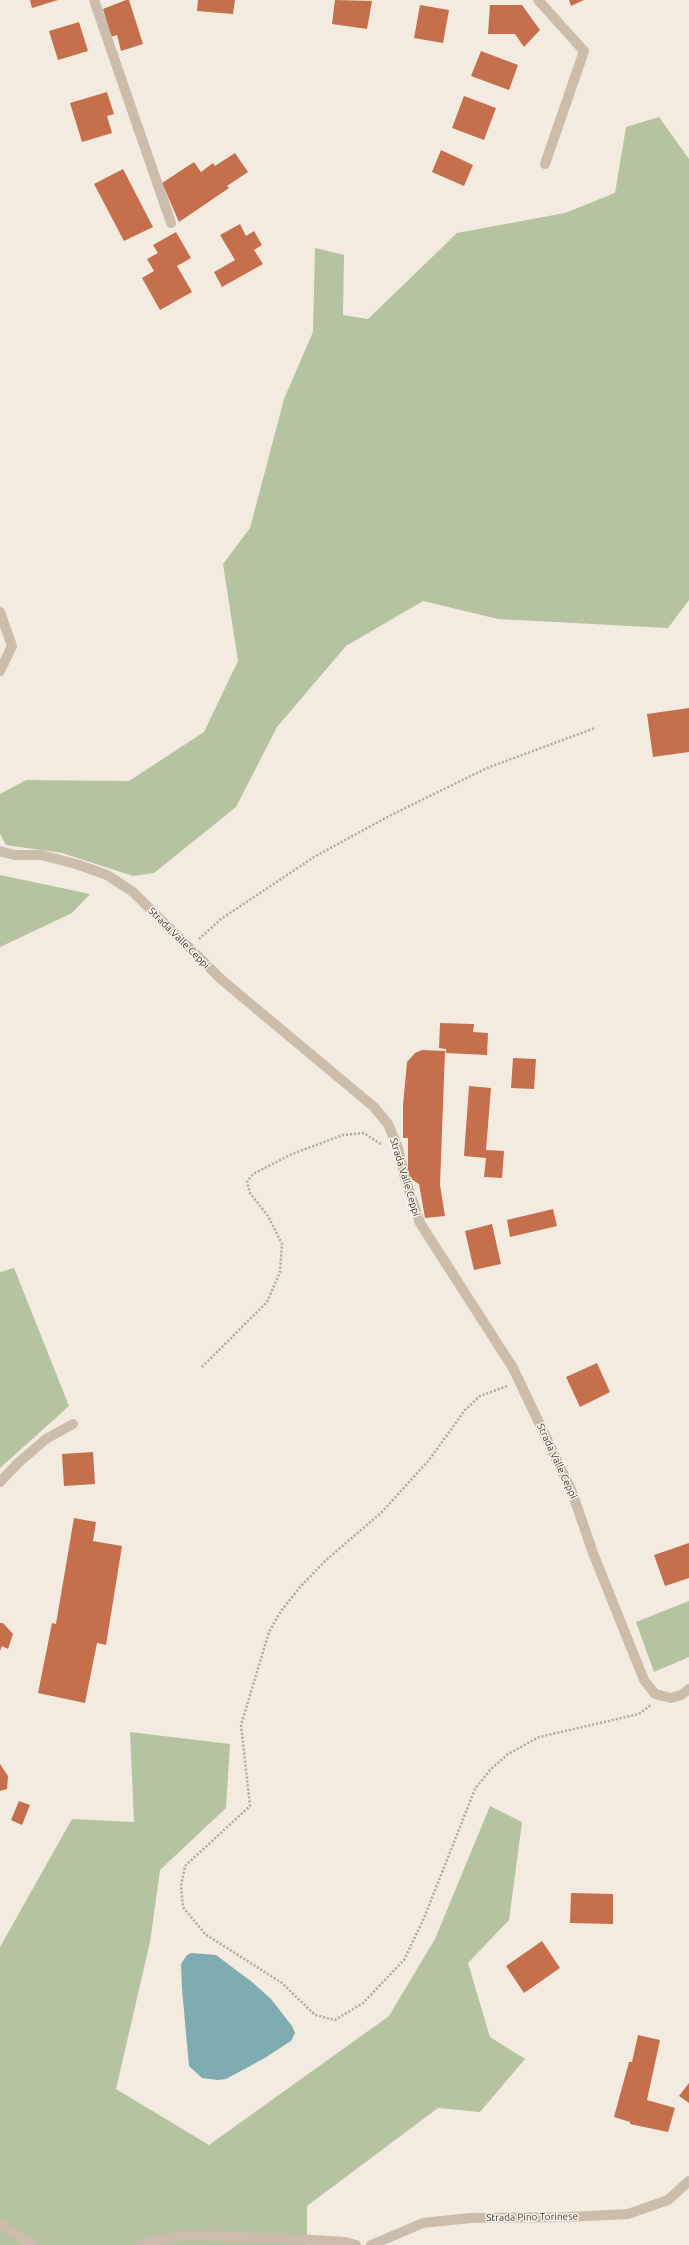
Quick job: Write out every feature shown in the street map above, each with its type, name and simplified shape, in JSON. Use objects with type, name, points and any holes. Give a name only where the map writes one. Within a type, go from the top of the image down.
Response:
[{"type":"street","points":[[94,0],[172,223]]},
{"type":"street","points":[[538,0],[584,51],[545,164]]},
{"type":"street","points":[[0,612],[12,646],[0,671]]},
{"type":"street","name":"Strada Valle Ceppi","points":[[0,851],[14,855],[41,855],[76,864],[107,875],[133,892],[222,980],[374,1107],[388,1124],[398,1148],[405,1178],[420,1223],[513,1368],[572,1492],[593,1553],[644,1680],[655,1694],[664,1696]]},
{"type":"street","points":[[0,1482],[18,1463],[46,1439],[74,1424]]},
{"type":"street","points":[[664,1696],[671,1698],[681,1695],[689,1689]]},
{"type":"street","name":"Strada Pino Torinese","points":[[371,2245],[423,2223],[470,2218],[568,2217],[628,2214],[668,2200],[689,2181]]},
{"type":"street","points":[[0,2224],[33,2245]]},
{"type":"street","points":[[141,2245],[148,2242],[183,2236],[281,2238],[345,2242],[356,2245]]},
{"type":"path","points":[[189,948],[220,919],[314,857],[391,815],[487,768],[595,728]]},
{"type":"path","points":[[202,1368],[267,1302],[280,1272],[282,1244],[268,1216],[250,1193],[247,1182],[253,1174],[292,1154],[343,1135],[364,1133],[384,1148]]},
{"type":"path","points":[[519,1382],[480,1396],[465,1410],[429,1460],[381,1513],[326,1560],[301,1586],[281,1611],[269,1632],[241,1725],[250,1806],[230,1822],[185,1866],[181,1886],[183,1907],[205,1934],[282,1983],[315,2015],[335,2020],[363,2003],[404,1960],[424,1918],[475,1789],[490,1770],[508,1754],[539,1737],[639,1714],[664,1696]]},
{"type":"green space","points":[[659,117],[689,159],[689,600],[668,628],[498,619],[423,601],[346,646],[277,727],[236,807],[154,873],[133,876],[62,853],[6,845],[0,834],[0,794],[26,780],[129,781],[204,732],[238,661],[223,564],[250,528],[284,399],[313,332],[315,248],[344,255],[343,315],[368,319],[457,233],[565,213],[615,193],[626,127]]},
{"type":"green space","points":[[0,875],[90,894],[72,913],[0,947]]},
{"type":"green space","points":[[14,1268],[69,1406],[0,1468],[0,1272]]},
{"type":"green space","points":[[689,1601],[689,1657],[654,1672],[636,1622]]},
{"type":"green space","points":[[130,1732],[230,1744],[226,1808],[160,1870],[150,1942],[116,2089],[209,2145],[389,2016],[435,1939],[490,1806],[522,1822],[509,1920],[468,1963],[490,2037],[525,2059],[480,2112],[438,2108],[307,2206],[307,2245],[0,2245],[0,1947],[72,1819],[134,1822]]},
{"type":"water","points":[[191,1953],[216,1955],[252,1982],[271,1999],[292,2026],[295,2033],[291,2041],[263,2059],[226,2079],[218,2080],[202,2078],[189,2066],[182,1989],[181,1964],[187,1955]]},
{"type":"building","points":[[30,0],[58,0],[32,8]]},
{"type":"building","points":[[129,0],[143,44],[121,51],[117,35],[111,37],[103,9]]},
{"type":"building","points":[[198,0],[235,0],[233,14],[197,11]]},
{"type":"building","points":[[335,0],[372,1],[367,29],[332,24]]},
{"type":"building","points":[[569,0],[584,0],[571,6]]},
{"type":"building","points":[[420,5],[449,10],[443,43],[414,38]]},
{"type":"building","points":[[490,5],[522,5],[540,30],[524,47],[515,34],[488,34]]},
{"type":"building","points":[[79,22],[88,51],[58,60],[49,31]]},
{"type":"building","points":[[481,51],[518,65],[509,90],[471,76]]},
{"type":"building","points":[[107,92],[114,114],[107,116],[112,133],[82,142],[70,103]]},
{"type":"building","points":[[464,96],[496,108],[484,140],[452,128]]},
{"type":"building","points":[[441,150],[473,165],[464,186],[432,172]]},
{"type":"building","points":[[235,153],[248,172],[227,186],[229,188],[179,222],[162,183],[194,162],[201,172],[213,163],[215,166]]},
{"type":"building","points":[[123,169],[153,227],[124,241],[94,184]]},
{"type":"building","points":[[240,224],[246,236],[254,231],[262,245],[254,250],[263,264],[222,287],[214,272],[235,260],[220,235]]},
{"type":"building","points":[[176,232],[191,258],[177,266],[192,292],[160,310],[142,278],[154,271],[147,259],[158,253],[153,245]]},
{"type":"building","points":[[689,708],[689,752],[653,757],[647,714]]},
{"type":"building","points":[[440,1023],[474,1024],[473,1032],[488,1033],[487,1055],[446,1053],[446,1049],[439,1048]]},
{"type":"building","points":[[422,1050],[445,1051],[440,1185],[445,1216],[425,1218],[419,1184],[408,1177],[408,1138],[403,1138],[403,1105],[407,1062],[415,1053]]},
{"type":"building","points":[[513,1058],[536,1059],[534,1089],[511,1088]]},
{"type":"building","points":[[469,1086],[491,1088],[486,1150],[504,1151],[502,1178],[484,1177],[486,1158],[464,1156]]},
{"type":"building","points":[[553,1209],[557,1226],[510,1237],[507,1220]]},
{"type":"building","points":[[492,1224],[501,1264],[474,1270],[465,1231]]},
{"type":"building","points":[[597,1363],[610,1392],[580,1407],[566,1377]]},
{"type":"building","points":[[93,1452],[95,1484],[64,1486],[62,1454]]},
{"type":"building","points":[[74,1518],[96,1522],[93,1541],[122,1546],[106,1645],[97,1643],[85,1703],[38,1693],[52,1623],[56,1624]]},
{"type":"building","points":[[689,1543],[689,1578],[665,1586],[654,1555]]},
{"type":"building","points":[[0,1623],[3,1623],[13,1634],[8,1649],[2,1646],[0,1651]]},
{"type":"building","points":[[0,1764],[8,1776],[7,1789],[0,1791]]},
{"type":"building","points":[[19,1801],[30,1805],[22,1825],[11,1820]]},
{"type":"building","points":[[571,1893],[613,1894],[613,1924],[570,1923]]},
{"type":"building","points":[[542,1941],[560,1968],[524,1993],[506,1966]]},
{"type":"building","points":[[638,2035],[660,2040],[647,2100],[675,2108],[668,2132],[630,2124],[630,2122],[614,2117],[629,2062],[632,2062]]},
{"type":"building","points":[[689,2083],[689,2103],[679,2096]]}]
